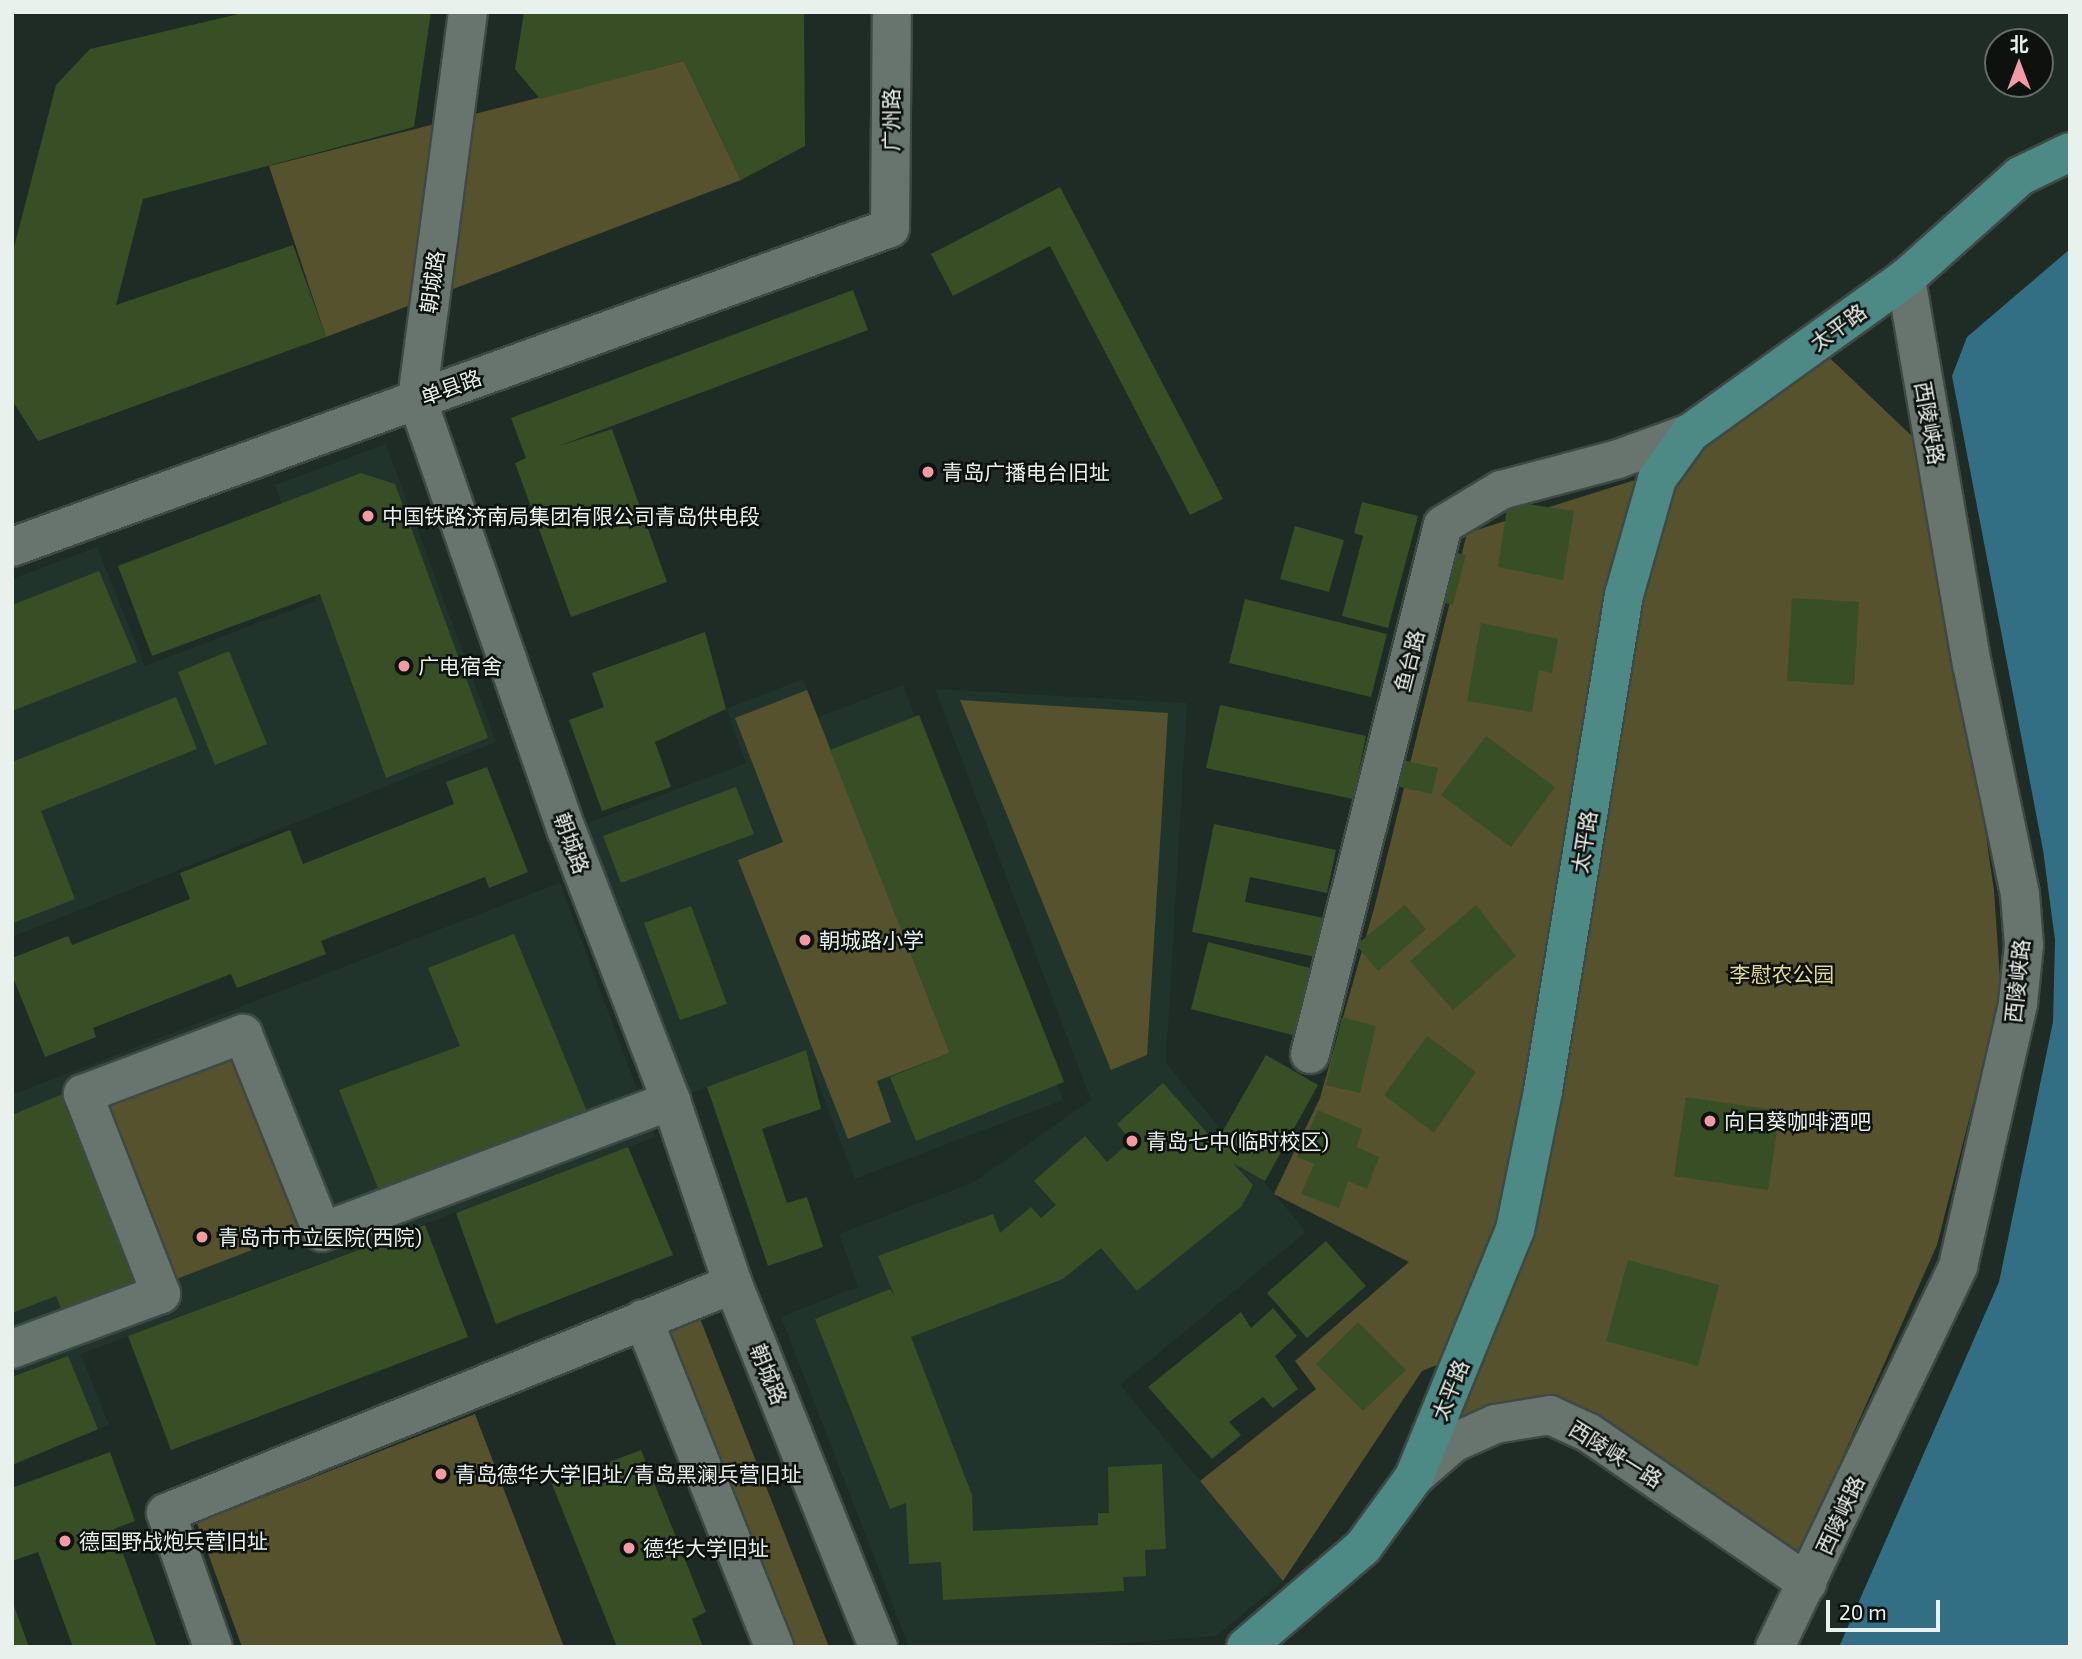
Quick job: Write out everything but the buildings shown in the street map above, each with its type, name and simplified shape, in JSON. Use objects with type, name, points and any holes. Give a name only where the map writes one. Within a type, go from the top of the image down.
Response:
[{"type":"main road","name":"太平路","points":[[1246,1647],[1363,1547],[1414,1477],[1515,1230],[1543,1091],[1624,595],[1657,479],[1690,433],[1906,278],[2020,176],[2070,152]]},
{"type":"street","name":"朝城路","points":[[468,12],[417,399],[567,831],[671,1101],[733,1284],[878,1647]]},
{"type":"street","name":"广州路","points":[[890,228],[891,12]]},
{"type":"street","name":"单县路","points":[[12,547],[890,228]]},
{"type":"street","name":"西陵峡路","points":[[1775,1647],[1958,1266],[2018,1003],[2024,945],[2020,894],[1972,665],[1906,278]]},
{"type":"street","name":"鱼台路","points":[[1310,1054],[1443,524],[1501,491],[1618,459],[1690,433]]},
{"type":"street","points":[[12,1349],[161,1294],[83,1094],[218,1043],[243,1034],[322,1232],[671,1101]]},
{"type":"street","points":[[213,1647],[166,1513],[733,1284]]},
{"type":"street","points":[[643,1319],[774,1647]]},
{"type":"street","name":"西陵峡一路","points":[[1414,1477],[1453,1443],[1484,1429],[1549,1415],[1589,1433],[1807,1583]]},
{"type":"shaded area","points":[[386,444],[496,742],[12,937],[12,579],[97,547],[145,666],[316,601],[275,485]]},
{"type":"shaded area","name":"朝城路小学","points":[[803,679],[818,717],[903,685],[1063,1100],[855,1179],[805,1050],[671,1101],[567,831],[746,763],[726,709]]},
{"type":"shaded area","name":"青岛七中(临时校区)","points":[[935,689],[1187,703],[1166,1063],[1306,1232],[1120,1385],[1283,1581],[1216,1636],[1071,1647],[909,1647],[781,1317],[858,1287],[839,1234],[974,1182],[1091,1100]]},
{"type":"shaded area","name":"青岛市市立医院(西院)","points":[[560,883],[655,1137],[81,1354],[109,1425],[12,1465],[12,1095]]},
{"type":"green space","points":[[684,61],[741,180],[326,337],[269,166]]},
{"type":"green space","name":"李慰农公园","points":[[1815,344],[1914,438],[1941,524],[1994,891],[2001,994],[1937,1245],[1792,1571],[1550,1415],[1453,1443],[1464,1354],[1422,1371],[1283,1581],[1200,1481],[1316,1389],[1295,1361],[1409,1262],[1274,1194],[1320,1098],[1375,905],[1467,533],[1635,480],[1657,480]]},
{"type":"green space","points":[[807,690],[950,1053],[877,1081],[891,1122],[848,1139],[738,860],[783,842],[735,718]]},
{"type":"green space","points":[[960,700],[1168,713],[1147,1055],[1111,1070]]},
{"type":"green space","points":[[257,1022],[331,1220],[163,1284],[89,1089]]},
{"type":"green space","points":[[697,1311],[829,1647],[780,1647],[653,1328]]},
{"type":"green space","points":[[475,1414],[564,1647],[242,1647],[197,1523]]},
{"type":"water","points":[[2070,249],[2070,1647],[1839,1647],[1999,1282],[2053,1022],[2055,940],[2043,850],[1952,376],[1967,337]]},
{"type":"place","name":"青岛广播电台旧址","points":[[928,472]]},
{"type":"place","name":"中国铁路济南局集团有限公司青岛供电段","points":[[368,516]]},
{"type":"place","name":"广电宿舍","points":[[404,666]]},
{"type":"place","name":"朝城路小学","points":[[805,940]]},
{"type":"place","name":"向日葵咖啡酒吧","points":[[1710,1121]]},
{"type":"place","name":"青岛七中(临时校区)","points":[[1132,1141]]},
{"type":"place","name":"青岛市市立医院(西院)","points":[[202,1237]]},
{"type":"place","name":"青岛德华大学旧址/青岛黑澜兵营旧址","points":[[441,1474]]},
{"type":"place","name":"德国野战炮兵营旧址","points":[[65,1541]]},
{"type":"place","name":"德华大学旧址","points":[[629,1548]]}]
